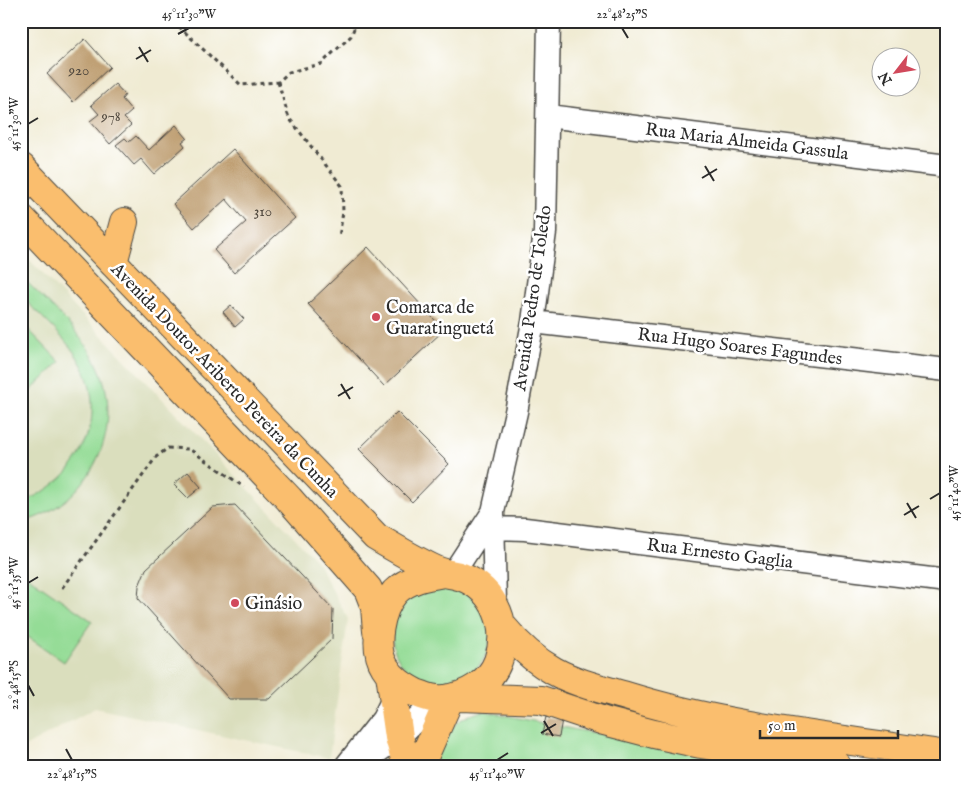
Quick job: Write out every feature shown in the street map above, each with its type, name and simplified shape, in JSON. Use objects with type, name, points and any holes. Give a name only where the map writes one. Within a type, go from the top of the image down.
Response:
[{"type":"main road","name":"Avenida Doutor Ariberto Pereira da Cunha","points":[[21,167],[376,537],[408,557],[448,574]]},
{"type":"main road","name":"Avenida Doutor Ariberto Pereira da Cunha","points":[[21,218],[289,499],[368,589],[375,607],[378,636]]},
{"type":"main road","points":[[113,263],[124,222]]},
{"type":"main road","points":[[407,766],[399,737],[392,687],[383,665],[378,636],[384,608],[396,592],[420,577],[448,574],[461,577],[477,585],[499,615],[518,646],[554,671],[597,688],[660,707],[708,718],[947,755]]},
{"type":"main road","points":[[420,766],[448,699],[480,686],[496,666],[502,650],[499,615]]},
{"type":"main road","points":[[392,687],[401,686],[448,699],[541,700],[604,721],[654,734],[701,744],[837,766]]},
{"type":"street","name":"Avenida Pedro de Toledo","points":[[499,615],[493,520],[533,322],[545,232],[549,21]]},
{"type":"street","name":"Rua Maria Almeida Gassula","points":[[548,116],[947,166]]},
{"type":"street","name":"Rua Hugo Soares Fagundes","points":[[533,322],[947,370]]},
{"type":"street","name":"Avenida Pedro de Toledo","points":[[448,574],[493,520]]},
{"type":"street","name":"Rua Ernesto Gaglia","points":[[493,520],[535,530],[947,581]]},
{"type":"street","points":[[346,766],[383,719],[392,687]]},
{"type":"street","points":[[357,766],[399,737],[448,699]]},
{"type":"path","points":[[173,21],[241,85],[278,82],[289,72],[321,64],[351,36],[357,21]]},
{"type":"path","points":[[278,82],[289,118],[342,186],[343,212],[339,237]]},
{"type":"path","points":[[62,588],[156,457],[168,448],[189,449],[247,488]]},
{"type":"shaded area","points":[[21,251],[316,560],[348,619],[329,758],[95,708],[21,749]]},
{"type":"green space","points":[[21,276],[62,317],[89,350],[96,362],[105,386],[108,411],[105,436],[97,460],[84,481],[66,500],[45,513],[21,522],[21,502],[43,492],[61,478],[75,461],[86,442],[91,421],[92,399],[87,377],[76,355],[57,332],[21,296]]},
{"type":"green space","points":[[21,322],[60,362],[21,400]]},
{"type":"green space","points":[[21,572],[92,621],[64,662],[21,632]]},
{"type":"green space","points":[[441,586],[460,589],[476,600],[487,616],[490,635],[487,654],[476,670],[460,681],[441,684],[422,681],[406,670],[395,654],[392,635],[395,616],[406,600],[422,589]]},
{"type":"green space","points":[[484,711],[577,730],[808,766],[433,766],[445,737],[450,730],[463,718]]},
{"type":"building","points":[[85,39],[110,67],[73,102],[47,74]]},
{"type":"building","points":[[115,84],[125,95],[122,99],[132,111],[124,118],[131,125],[110,144],[90,121],[99,114],[91,105]]},
{"type":"building","points":[[176,125],[187,138],[182,142],[185,146],[154,174],[141,159],[134,165],[116,145],[125,138],[129,142],[136,136],[149,150]]},
{"type":"building","points":[[233,149],[295,218],[234,273],[214,250],[246,222],[226,199],[194,228],[173,204]]},
{"type":"building","name":"Comarca de Guaratinguetá","points":[[368,247],[444,330],[384,386],[308,304]]},
{"type":"building","points":[[231,305],[244,319],[235,327],[223,312]]},
{"type":"building","points":[[397,412],[449,464],[412,502],[359,449]]},
{"type":"building","points":[[188,472],[201,487],[188,498],[174,484]]},
{"type":"building","name":"Ginásio","points":[[235,505],[333,609],[332,639],[269,699],[229,699],[138,598],[139,586],[146,569],[213,507]]},
{"type":"building","points":[[546,717],[562,719],[559,737],[542,734]]},
{"type":"place","name":"Comarca de Guaratinguetá","points":[[376,317]]},
{"type":"place","name":"Ginásio","points":[[235,603]]}]
